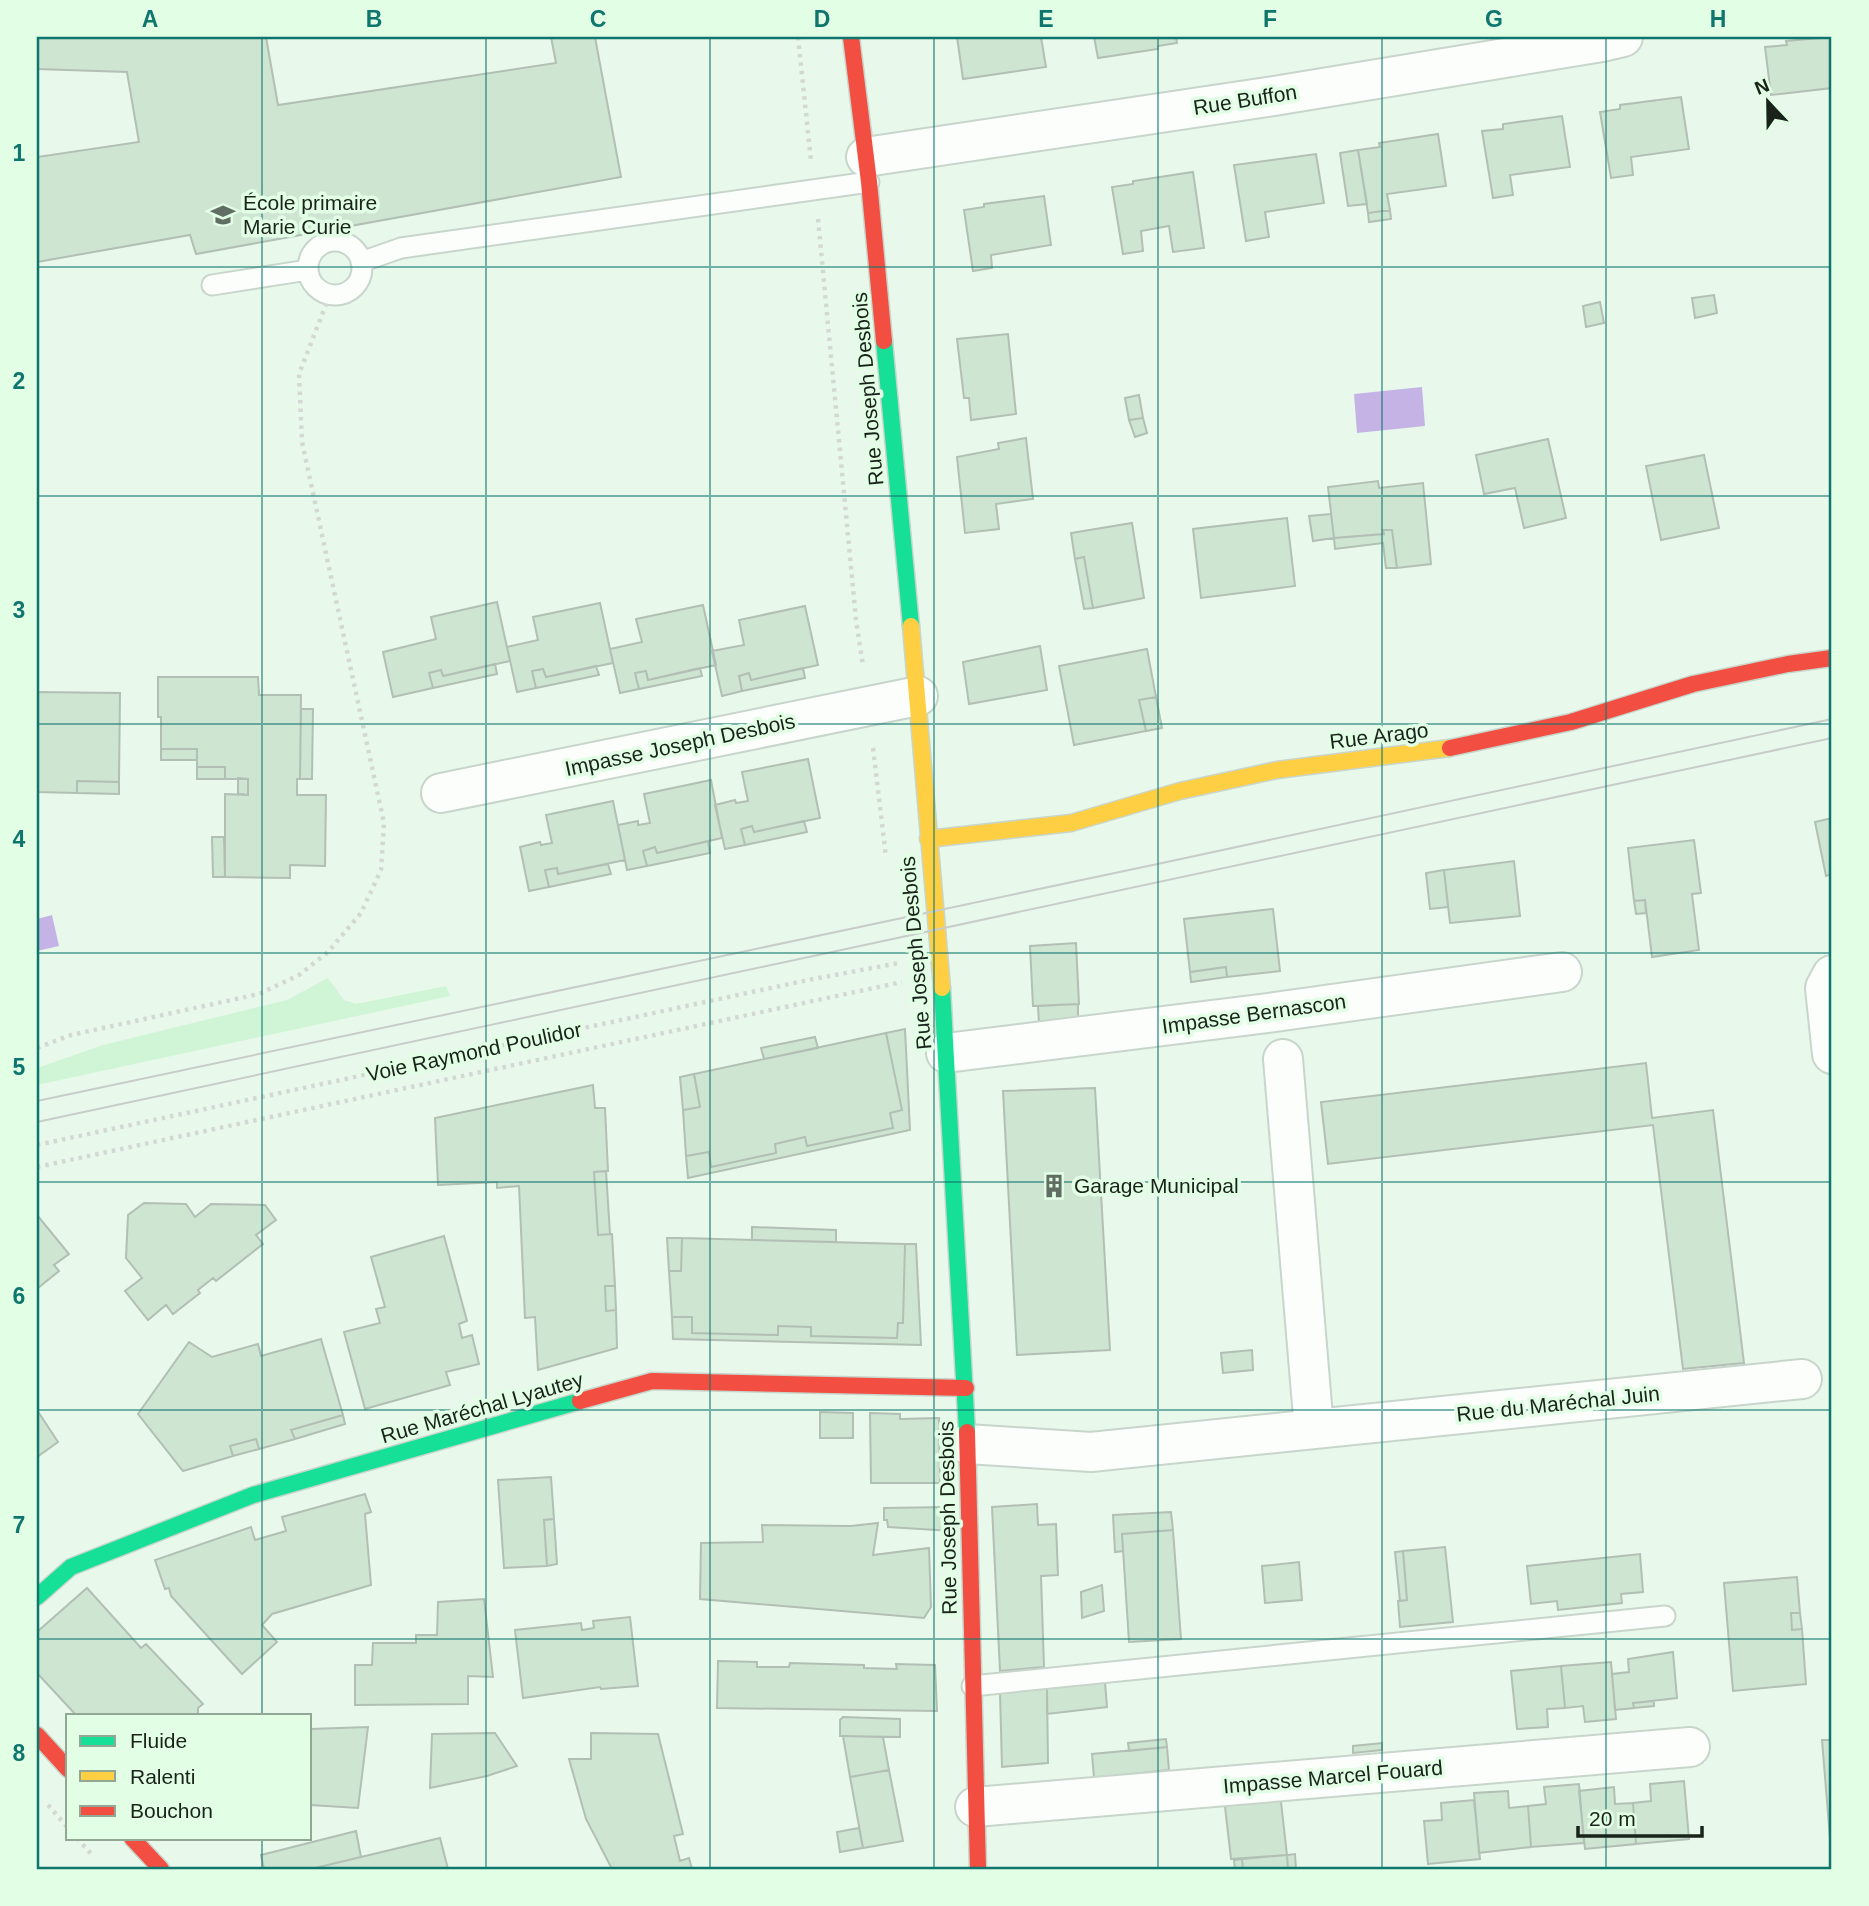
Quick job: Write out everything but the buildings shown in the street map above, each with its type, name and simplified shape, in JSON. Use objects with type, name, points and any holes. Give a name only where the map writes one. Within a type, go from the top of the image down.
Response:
[{"type":"street","name":"Rue Joseph Desbois","points":[[851,37],[868,169],[918,696],[944,1009],[962,1364],[966,1388],[978,1869]]},
{"type":"street","name":"Rue Buffon","points":[[868,169],[1623,37]]},
{"type":"street","name":"Rue Arago","points":[[928,839],[1071,823],[1180,791],[1278,770],[1443,749],[1571,722],[1693,684],[1788,664],[1832,659]]},
{"type":"street","name":"Impasse Joseph Desbois","points":[[441,793],[918,696]]},
{"type":"street","name":"Impasse Bernascon","points":[[946,1054],[1562,972]]},
{"type":"street","points":[[1832,975],[1825,988],[1832,1054]]},
{"type":"street","points":[[1283,1059],[1314,1429]]},
{"type":"street","name":"Rue du Maréchal Juin","points":[[967,1444],[1091,1452],[1802,1379]]},
{"type":"street","name":"Rue Maréchal Lyautey","points":[[37,1597],[71,1567],[253,1495],[652,1381],[966,1388]]},
{"type":"street","points":[[37,1735],[66,1767]]},
{"type":"street","name":"Impasse Marcel Fouard","points":[[975,1807],[1690,1747]]},
{"type":"street","points":[[134,1840],[161,1869]]},
{"type":"lane","points":[[361,262],[401,248],[815,188],[868,169]]},
{"type":"lane","points":[[335,241],[352,247],[361,262],[360,279],[355,287],[339,295],[330,294],[315,286],[308,270],[313,253],[319,247],[335,241]]},
{"type":"lane","points":[[212,285],[308,270]]},
{"type":"lane","points":[[972,1686],[1665,1616]]},
{"type":"path","points":[[798,37],[856,620],[869,706],[886,860],[890,866]]},
{"type":"path","points":[[37,1048],[71,1035],[259,994],[299,975],[328,952],[361,913],[381,870],[384,823],[302,442],[299,374],[330,294]]},
{"type":"path","name":"Voie Raymond Poulidor","points":[[37,1145],[795,983],[911,961]]},
{"type":"path","points":[[37,1167],[914,980]]},
{"type":"path","points":[[45,1802],[66,1826]]},
{"type":"green space","points":[[328,978],[344,1000],[356,1004],[446,986],[450,996],[37,1085],[37,1068],[103,1045],[287,1000]]},
{"type":"shaded area","points":[[1422,387],[1425,426],[1357,433],[1354,394]]},
{"type":"shaded area","points":[[52,915],[59,946],[37,951],[37,919]]},
{"type":"tram line","points":[[37,1101],[1832,719]]},
{"type":"tram line","points":[[37,1122],[1832,738]]},
{"type":"traffic: fast","points":[[884,341],[911,626]]},
{"type":"traffic: fast","points":[[942,988],[967,1432]]},
{"type":"traffic: fast","points":[[37,1597],[71,1567],[253,1495],[580,1401]]},
{"type":"traffic: slow","points":[[911,626],[942,988]]},
{"type":"traffic: slow","points":[[928,839],[1071,823],[1180,791],[1277,770],[1450,748]]},
{"type":"traffic: jam","points":[[851,37],[869,182],[884,341]]},
{"type":"traffic: jam","points":[[1450,748],[1571,722],[1693,684],[1788,664],[1832,658]]},
{"type":"traffic: jam","points":[[580,1401],[652,1381],[966,1388]]},
{"type":"traffic: jam","points":[[967,1432],[978,1869]]},
{"type":"traffic: jam","points":[[37,1735],[66,1767]]},
{"type":"traffic: jam","points":[[134,1840],[161,1869]]},
{"type":"place","name":"École primaire Marie Curie","points":[[223,215]]},
{"type":"place","name":"Garage Municipal","points":[[1054,1186]]}]
